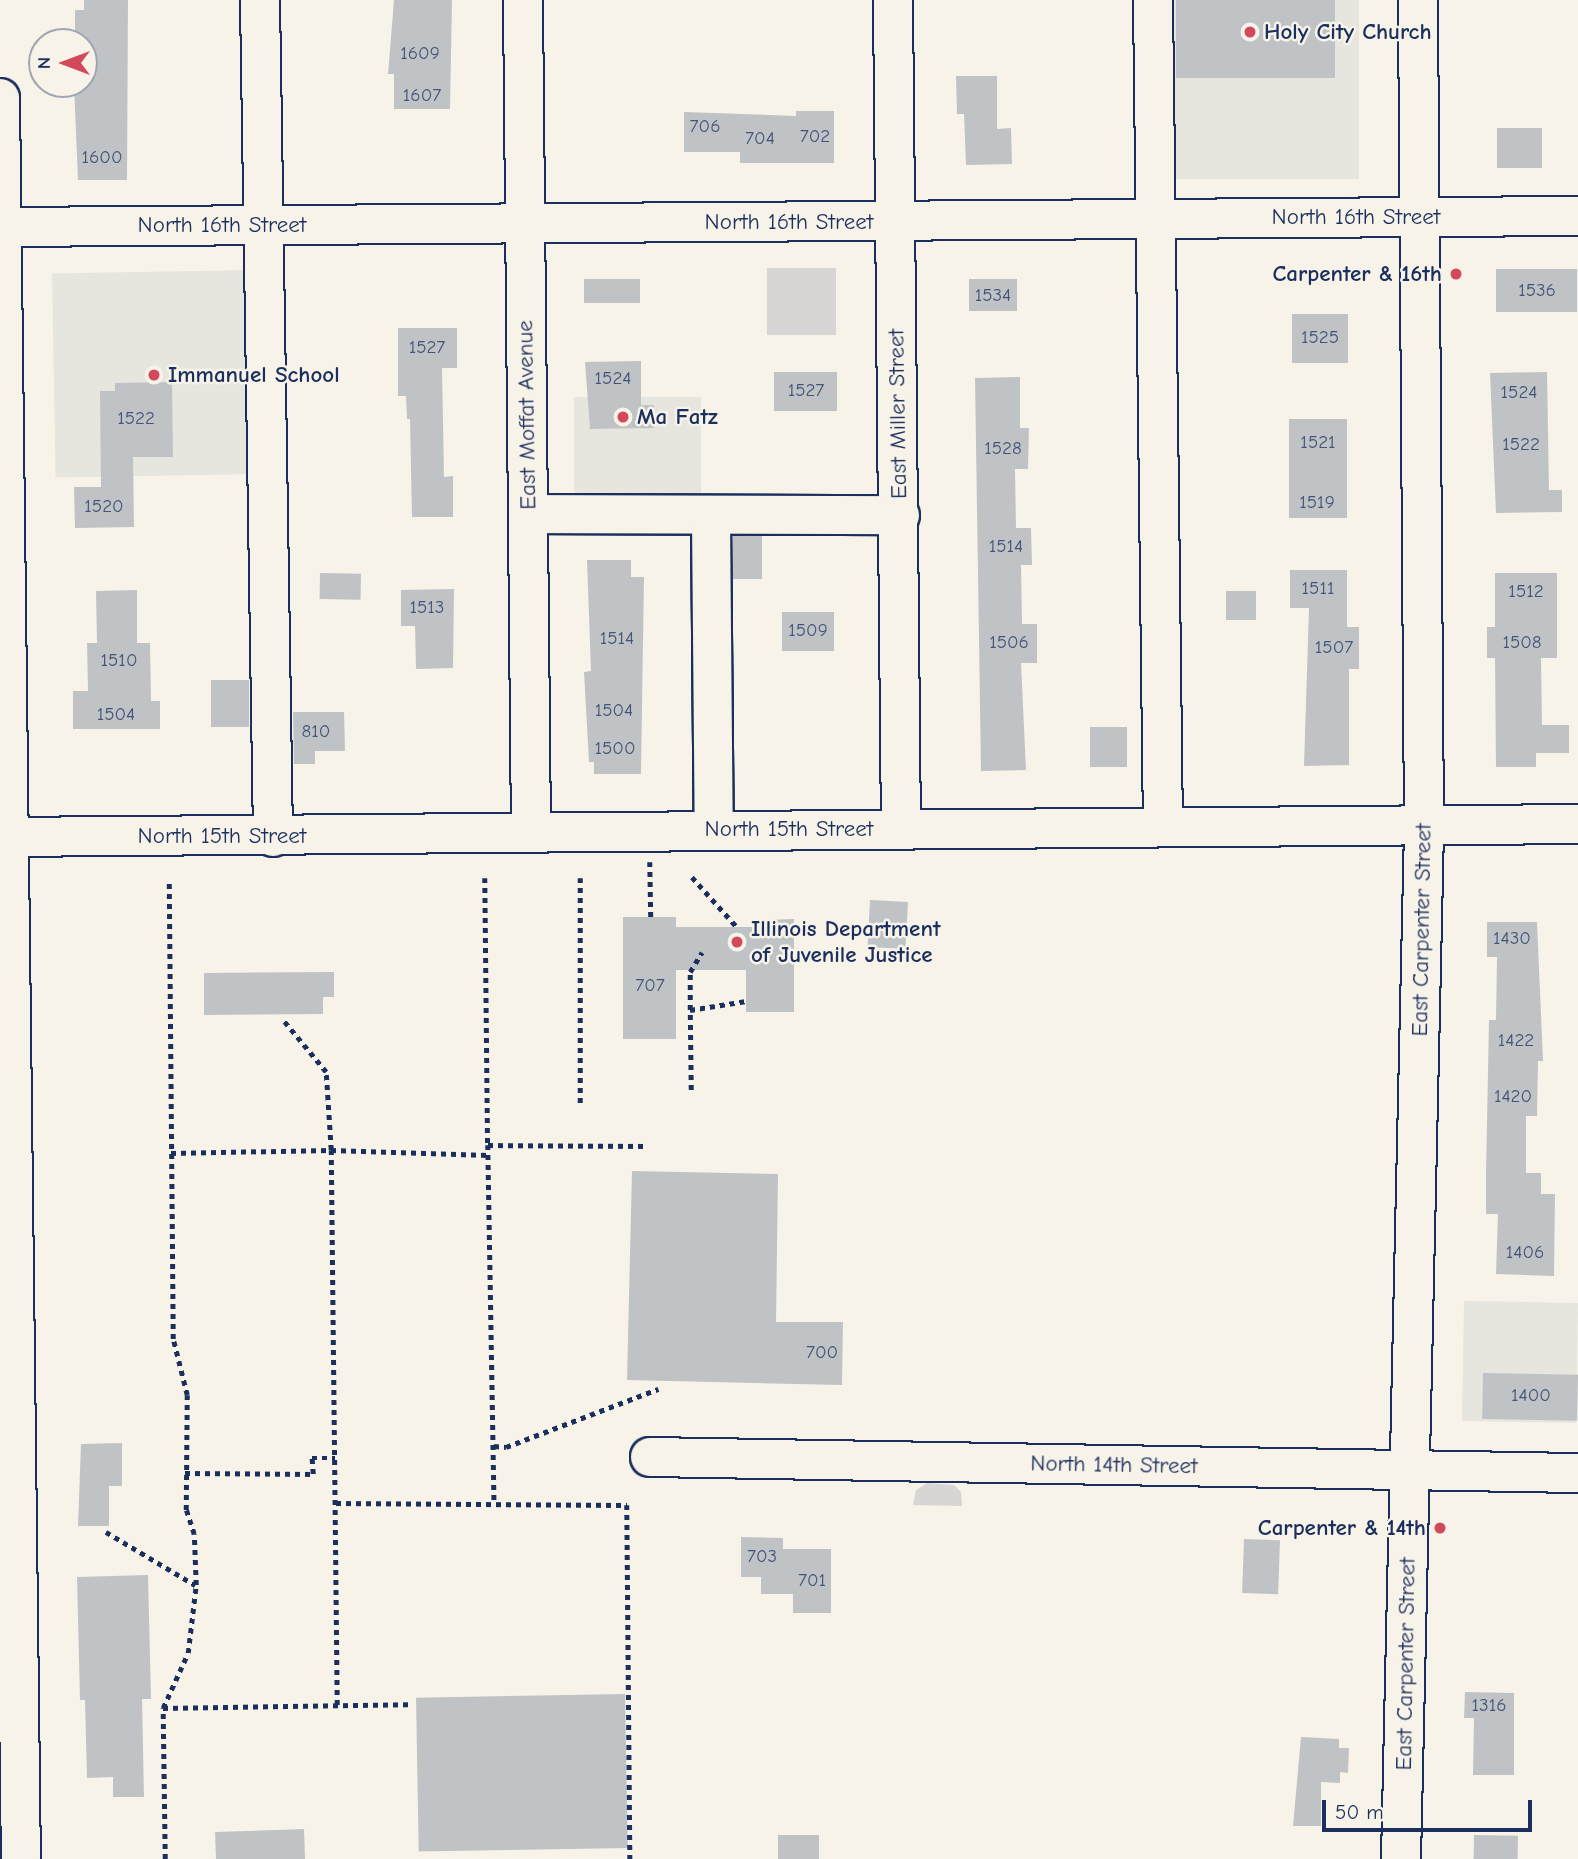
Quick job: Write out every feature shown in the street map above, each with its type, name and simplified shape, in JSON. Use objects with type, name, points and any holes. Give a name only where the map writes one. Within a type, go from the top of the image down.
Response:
[{"type":"street","points":[[260,0],[273,837]]},
{"type":"street","name":"East Moffat Avenue","points":[[523,0],[531,830]]},
{"type":"street","name":"East Miller Street","points":[[893,0],[901,829]]},
{"type":"street","points":[[1153,0],[1163,826]]},
{"type":"street","name":"East Carpenter Street","points":[[1401,1859],[1424,826],[1422,217],[1418,0]]},
{"type":"street","points":[[0,98],[9,1710],[21,1859]]},
{"type":"street","name":"North 16th Street","points":[[0,228],[1578,216]]},
{"type":"street","points":[[529,514],[711,517],[900,515]]},
{"type":"street","points":[[711,517],[714,830]]},
{"type":"street","name":"North 15th Street","points":[[4,837],[273,837],[531,830],[1578,824]]},
{"type":"street","name":"North 14th Street","points":[[650,1457],[1578,1473]]},
{"type":"path","points":[[649,858],[651,917]]},
{"type":"path","points":[[692,877],[737,927]]},
{"type":"path","points":[[485,878],[495,1502]]},
{"type":"path","points":[[580,878],[580,1103]]},
{"type":"path","points":[[165,1859],[163,1708],[188,1653],[196,1585],[194,1534],[186,1510],[187,1395],[173,1339],[169,882]]},
{"type":"path","points":[[691,1090],[690,972],[702,953]]},
{"type":"path","points":[[690,1010],[746,1001]]},
{"type":"path","points":[[282,1019],[326,1072],[331,1150],[337,1705]]},
{"type":"path","points":[[488,1145],[648,1146]]},
{"type":"path","points":[[171,1153],[331,1150],[488,1155]]},
{"type":"path","points":[[494,1447],[506,1447],[658,1389]]},
{"type":"path","points":[[185,1473],[313,1474],[312,1458],[335,1458]]},
{"type":"path","points":[[336,1503],[626,1505],[630,1859]]},
{"type":"path","points":[[106,1532],[196,1585]]},
{"type":"path","points":[[163,1708],[409,1704]]},
{"type":"shaded area","points":[[1162,0],[1359,0],[1359,179],[1162,179]]},
{"type":"shaded area","points":[[767,268],[836,268],[836,335],[767,335]]},
{"type":"shaded area","name":"Immanuel School","points":[[253,270],[257,474],[56,477],[52,274]]},
{"type":"shaded area","points":[[574,397],[701,397],[701,501],[574,501]]},
{"type":"shaded area","points":[[1464,1301],[1578,1303],[1576,1423],[1462,1421]]},
{"type":"shaded area","points":[[927,1483],[954,1485],[961,1492],[962,1506],[913,1505],[916,1490]]},
{"type":"building","points":[[84,0],[128,0],[127,180],[78,180],[75,98],[98,98],[98,28],[75,28],[75,10],[84,10]]},
{"type":"building","points":[[394,0],[452,0],[450,109],[394,109],[394,74],[388,74]]},
{"type":"building","points":[[1176,0],[1335,0],[1335,78],[1176,78]]},
{"type":"building","points":[[956,76],[997,76],[997,129],[1011,128],[1012,164],[966,165],[964,114],[957,114]]},
{"type":"building","points":[[796,111],[834,111],[834,163],[740,163],[740,152],[684,152],[684,112],[796,116]]},
{"type":"building","points":[[1497,128],[1542,128],[1542,168],[1497,168]]},
{"type":"building","points":[[1496,269],[1577,269],[1577,312],[1496,312]]},
{"type":"building","points":[[584,279],[640,279],[640,303],[584,303]]},
{"type":"building","points":[[969,279],[1017,279],[1017,311],[969,311]]},
{"type":"building","points":[[1292,314],[1348,314],[1348,363],[1292,363]]},
{"type":"building","points":[[398,328],[457,328],[457,368],[442,368],[444,477],[453,476],[453,517],[412,517],[410,419],[407,419],[406,396],[398,396]]},
{"type":"building","points":[[641,361],[641,405],[654,405],[654,428],[590,429],[585,362]]},
{"type":"building","points":[[774,372],[837,372],[837,411],[774,411]]},
{"type":"building","points":[[1547,372],[1549,490],[1562,490],[1562,512],[1496,513],[1490,373]]},
{"type":"building","points":[[1020,377],[1020,428],[1029,428],[1028,469],[1015,469],[1016,528],[1031,528],[1032,565],[1021,565],[1022,624],[1037,624],[1037,663],[1021,663],[1026,770],[981,771],[975,378]]},
{"type":"building","points":[[172,382],[173,457],[133,457],[134,527],[75,528],[74,487],[101,487],[100,391],[115,391],[115,383]]},
{"type":"building","points":[[1289,419],[1347,419],[1347,518],[1289,518]]},
{"type":"building","points":[[733,536],[762,536],[762,579],[733,579]]},
{"type":"building","points":[[587,560],[631,560],[631,577],[644,577],[641,774],[594,774],[594,762],[589,762],[584,672],[591,671]]},
{"type":"building","points":[[1290,570],[1347,570],[1347,627],[1359,627],[1359,669],[1349,669],[1349,765],[1304,766],[1309,608],[1290,608]]},
{"type":"building","points":[[320,573],[361,574],[361,600],[320,599]]},
{"type":"building","points":[[1495,573],[1557,573],[1557,658],[1541,658],[1542,725],[1569,725],[1569,753],[1536,753],[1536,767],[1496,767],[1495,658],[1487,658],[1487,627],[1495,627]]},
{"type":"building","points":[[454,589],[453,668],[416,669],[415,626],[401,626],[401,590]]},
{"type":"building","points":[[137,590],[137,643],[150,643],[151,701],[160,701],[160,729],[73,729],[73,691],[88,691],[87,643],[97,643],[96,591]]},
{"type":"building","points":[[1226,591],[1256,591],[1256,620],[1226,620]]},
{"type":"building","points":[[782,612],[834,612],[834,651],[782,651]]},
{"type":"building","points":[[211,680],[249,680],[249,727],[211,727]]},
{"type":"building","points":[[293,712],[344,712],[345,751],[315,751],[315,764],[294,764]]},
{"type":"building","points":[[1090,727],[1127,727],[1127,767],[1090,767]]},
{"type":"building","points":[[870,900],[908,902],[905,949],[868,947]]},
{"type":"building","points":[[623,917],[676,917],[676,927],[761,927],[761,920],[794,919],[794,1012],[746,1012],[746,970],[676,970],[676,1039],[623,1039]]},
{"type":"building","points":[[1487,922],[1537,922],[1543,1061],[1538,1061],[1537,1116],[1526,1116],[1526,1173],[1541,1173],[1541,1194],[1555,1194],[1554,1276],[1496,1274],[1498,1214],[1486,1214],[1486,1173],[1489,1020],[1496,1020],[1497,957],[1487,957]]},
{"type":"building","points":[[334,972],[334,997],[323,997],[323,1014],[204,1015],[204,973]]},
{"type":"building","points":[[632,1171],[778,1174],[776,1322],[843,1322],[842,1385],[627,1380]]},
{"type":"building","points":[[1483,1373],[1578,1375],[1577,1421],[1482,1419]]},
{"type":"building","points":[[122,1443],[122,1486],[109,1486],[109,1526],[78,1526],[81,1444]]},
{"type":"building","points":[[741,1537],[783,1538],[783,1549],[831,1549],[831,1613],[793,1613],[793,1594],[761,1594],[761,1577],[741,1577]]},
{"type":"building","points":[[1244,1539],[1280,1540],[1278,1594],[1242,1593]]},
{"type":"building","points":[[148,1575],[151,1699],[142,1699],[144,1797],[113,1797],[113,1777],[87,1778],[85,1700],[80,1700],[77,1577]]},
{"type":"building","points":[[1465,1692],[1514,1693],[1514,1775],[1473,1775],[1474,1718],[1464,1718]]},
{"type":"building","points":[[625,1694],[628,1848],[419,1852],[416,1698]]},
{"type":"building","points":[[1301,1737],[1339,1739],[1339,1748],[1349,1748],[1348,1773],[1340,1772],[1340,1783],[1321,1782],[1321,1826],[1293,1826]]},
{"type":"building","points":[[304,1829],[305,1859],[216,1859],[215,1832]]},
{"type":"building","points":[[778,1835],[819,1835],[819,1859],[778,1859]]},
{"type":"building","points":[[1474,1835],[1518,1836],[1518,1859],[1474,1859]]},
{"type":"place","name":"Holy City Church","points":[[1250,32]]},
{"type":"place","name":"Carpenter & 16th","points":[[1456,274]]},
{"type":"place","name":"Immanuel School","points":[[154,375]]},
{"type":"place","name":"Ma Fatz","points":[[623,417]]},
{"type":"place","name":"Illinois Department of Juvenile Justice","points":[[737,942]]},
{"type":"place","name":"Carpenter & 14th","points":[[1440,1528]]}]
